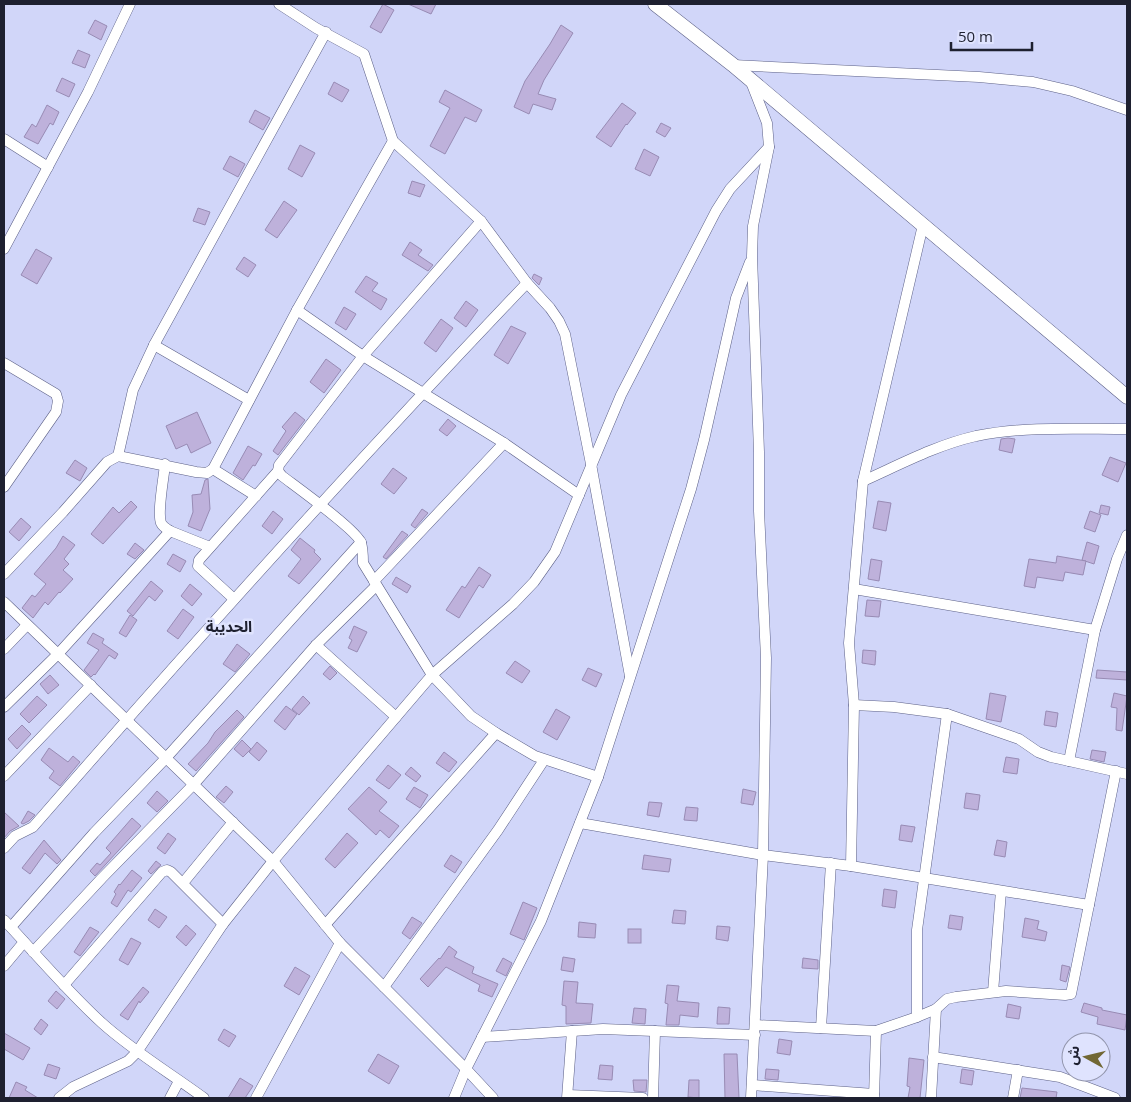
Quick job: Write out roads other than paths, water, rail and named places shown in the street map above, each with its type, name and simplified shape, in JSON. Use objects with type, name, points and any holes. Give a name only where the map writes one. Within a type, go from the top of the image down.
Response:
[{"type":"main road","points":[[655,4],[733,65],[1127,397]]},
{"type":"street","points":[[4,249],[88,92],[130,4]]},
{"type":"street","points":[[279,4],[364,54],[393,142],[481,221],[527,283],[559,321],[565,334],[591,464],[630,677]]},
{"type":"street","points":[[118,456],[133,390],[154,345],[326,32]]},
{"type":"street","points":[[733,65],[979,77],[1033,82],[1072,91],[1127,110]]},
{"type":"street","points":[[749,79],[768,123],[769,147],[753,226],[752,256],[759,452],[759,511],[766,658],[763,855],[751,1098]]},
{"type":"street","points":[[4,139],[48,167]]},
{"type":"street","points":[[4,574],[107,462],[118,456],[165,464],[196,472],[207,473],[212,469],[297,310],[393,142]]},
{"type":"street","points":[[59,1098],[73,1087],[128,1061],[137,1052],[223,924],[273,861],[432,675],[513,604],[534,582],[555,552],[622,395],[716,211],[730,189],[769,147]]},
{"type":"street","points":[[234,599],[198,566],[199,560],[278,471],[279,464],[363,356],[481,221]]},
{"type":"street","points":[[850,866],[854,705],[849,643],[863,481],[923,225]]},
{"type":"street","points":[[454,1098],[466,1069],[542,921],[598,776],[691,489],[736,298],[752,256]]},
{"type":"street","points":[[4,848],[15,836],[33,827],[126,720],[320,504],[527,283]]},
{"type":"street","points":[[297,310],[422,394],[504,443],[579,495]]},
{"type":"street","points":[[154,345],[250,400]]},
{"type":"street","points":[[4,362],[56,394],[58,401],[56,412],[4,487]]},
{"type":"street","points":[[863,481],[938,447],[975,436],[1021,429],[1127,429]]},
{"type":"street","points":[[33,952],[194,784],[316,645],[504,443]]},
{"type":"street","points":[[165,464],[160,514],[161,522],[170,531],[210,547]]},
{"type":"street","points":[[212,469],[256,496]]},
{"type":"street","points":[[278,471],[356,535],[361,542],[363,563],[432,675],[471,716],[496,733],[544,760],[598,776]]},
{"type":"street","points":[[4,707],[58,654],[170,531]]},
{"type":"street","points":[[1069,761],[1095,630],[1127,535]]},
{"type":"street","points":[[204,1098],[137,1052],[102,1024],[7,924],[166,758],[361,542]]},
{"type":"street","points":[[854,589],[1095,630]]},
{"type":"street","points":[[4,602],[273,861],[340,943],[493,1098]]},
{"type":"street","points":[[4,649],[27,624]]},
{"type":"street","points":[[316,645],[396,717]]},
{"type":"street","points":[[4,776],[91,685]]},
{"type":"street","points":[[854,705],[894,707],[947,714],[1019,739],[1038,752],[1051,757],[1127,774]]},
{"type":"street","points":[[917,1017],[917,939],[947,714]]},
{"type":"street","points":[[325,925],[496,733]]},
{"type":"street","points":[[384,987],[498,830],[544,760]]},
{"type":"street","points":[[482,1037],[603,1029],[655,1031],[820,1028],[876,1031],[936,1009],[947,999],[993,992],[1071,994],[1116,771]]},
{"type":"street","points":[[183,883],[233,822]]},
{"type":"street","points":[[580,823],[763,855],[831,863],[1089,905]]},
{"type":"street","points":[[820,1028],[831,863]]},
{"type":"street","points":[[64,985],[162,872],[167,870],[172,872],[223,924]]},
{"type":"street","points":[[993,992],[1001,891]]},
{"type":"street","points":[[4,966],[24,942]]},
{"type":"street","points":[[256,1098],[340,943]]},
{"type":"street","points":[[931,1098],[936,1009]]},
{"type":"street","points":[[572,1031],[567,1096],[643,1098]]},
{"type":"street","points":[[653,1098],[655,1031]]},
{"type":"street","points":[[752,1085],[874,1096],[876,1031]]},
{"type":"street","points":[[933,1057],[1060,1077],[1109,1097]]},
{"type":"street","points":[[1014,1098],[1018,1070]]},
{"type":"street","points":[[170,1098],[179,1080]]},
{"type":"district","name":"الحديبة","points":[[229,627]]}]
